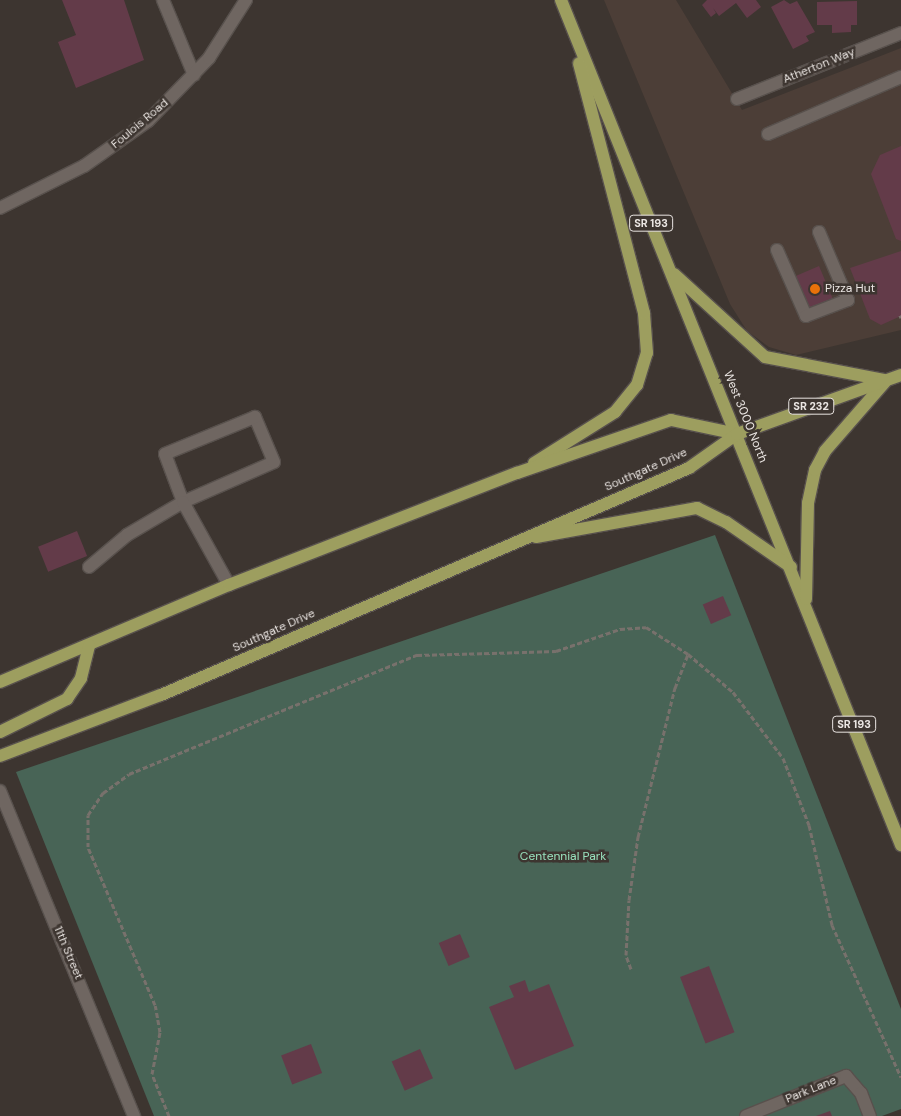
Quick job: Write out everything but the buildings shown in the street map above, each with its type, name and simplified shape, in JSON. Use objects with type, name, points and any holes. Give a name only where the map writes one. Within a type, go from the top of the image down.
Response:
[{"type":"main road","name":"West 3000 North","points":[[561,0],[806,604],[901,845]]},
{"type":"main road","points":[[517,473],[616,412],[637,385],[647,353],[645,317],[566,12]]},
{"type":"main road","points":[[669,270],[741,340],[765,358],[886,380],[826,451],[815,470],[808,503],[806,604]]},
{"type":"main road","name":"SR 232","points":[[737,434],[901,375]]},
{"type":"main road","points":[[0,682],[229,585],[517,473],[671,420],[737,434]]},
{"type":"main road","name":"Southgate Drive","points":[[0,756],[161,696],[512,542],[689,468],[737,434]]},
{"type":"main road","points":[[512,542],[697,508],[726,522],[791,567]]},
{"type":"main road","points":[[0,732],[67,699],[81,678],[89,645]]},
{"type":"street","points":[[163,0],[194,75]]},
{"type":"street","name":"Foulois Road","points":[[0,208],[99,157],[148,121],[194,75],[246,0]]},
{"type":"street","name":"Atherton Way","points":[[737,99],[901,33]]},
{"type":"street","points":[[768,134],[901,77]]},
{"type":"street","points":[[777,250],[806,316],[848,300],[819,232]]},
{"type":"street","points":[[89,567],[128,535],[183,502],[274,462],[256,417],[165,454],[183,502],[229,585]]},
{"type":"street","name":"11th Street","points":[[0,790],[134,1116]]},
{"type":"street","name":"Park Lane","points":[[746,1116],[849,1077],[870,1116]]},
{"type":"path","points":[[169,1116],[152,1074],[160,1032],[155,1005],[88,847],[88,816],[102,793],[129,774],[417,655],[556,651],[620,629],[646,627],[688,654],[733,692],[783,758],[809,825],[832,924],[901,1077]]},
{"type":"path","points":[[631,969],[626,955],[628,909],[638,837],[675,688],[688,654]]},
{"type":"shaded area","points":[[604,0],[676,0],[742,110],[901,48],[901,330],[796,355],[769,347],[747,331],[730,304]]},
{"type":"green space","name":"Centennial Park","points":[[715,535],[901,1009],[901,1109],[882,1116],[154,1116],[16,772]]},
{"type":"place","name":"Pizza Hut","points":[[815,289]]}]
